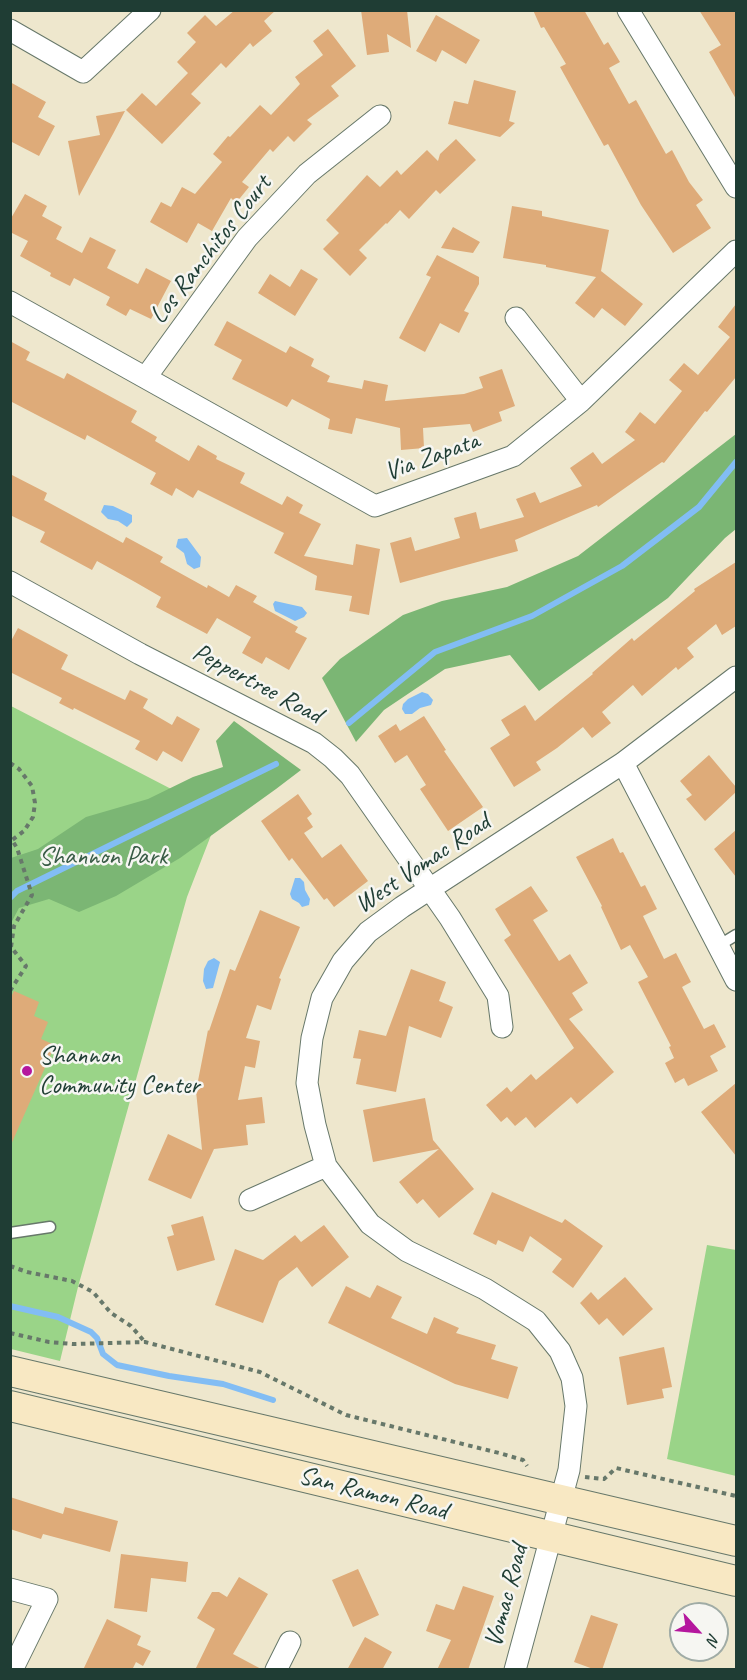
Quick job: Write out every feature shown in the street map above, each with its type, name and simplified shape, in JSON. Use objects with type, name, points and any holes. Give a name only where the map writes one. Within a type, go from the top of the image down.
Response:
[{"type":"main road","name":"San Ramon Road","points":[[10,1371],[564,1488],[736,1541]]},
{"type":"main road","name":"San Ramon Road","points":[[10,1406],[736,1581]]},
{"type":"street","points":[[10,30],[82,72],[150,10]]},
{"type":"street","points":[[628,10],[736,187]]},
{"type":"street","name":"Los Ranchitos Court","points":[[146,377],[247,238],[307,174],[380,116]]},
{"type":"street","name":"Via Zapata","points":[[10,302],[375,506],[513,456],[581,401],[736,251]]},
{"type":"street","points":[[516,318],[581,401]]},
{"type":"street","name":"Peppertree Road","points":[[10,582],[140,654],[314,743],[350,775],[430,889],[498,996],[502,1027]]},
{"type":"street","name":"West Vomac Road","points":[[551,1538],[574,1438],[576,1406],[572,1378],[560,1351],[536,1322],[485,1289],[407,1251],[370,1224],[326,1166],[307,1083],[312,1038],[322,998],[343,961],[368,932],[623,763],[736,677]]},
{"type":"street","points":[[623,763],[728,940],[736,980]]},
{"type":"street","points":[[250,1200],[326,1166]]},
{"type":"street","name":"Vomac Road","points":[[515,1670],[551,1538]]},
{"type":"street","points":[[10,1589],[47,1599],[12,1670]]},
{"type":"street","points":[[276,1670],[290,1642]]},
{"type":"lane","points":[[10,1233],[50,1227]]},
{"type":"path","points":[[10,762],[19,769],[32,786],[35,803],[33,817],[24,831],[11,840],[17,848],[32,895],[14,926],[12,947],[26,966],[10,991]]},
{"type":"path","points":[[10,1266],[27,1272],[72,1281],[93,1292],[111,1313],[130,1326],[145,1342]]},
{"type":"path","points":[[10,1334],[73,1344],[145,1342],[260,1372],[346,1415],[523,1460],[531,1472]]},
{"type":"path","points":[[564,1488],[604,1479],[616,1468],[736,1496]]},
{"type":"green space","points":[[736,434],[736,529],[668,598],[539,691],[510,655],[445,669],[384,710],[356,742],[322,678],[340,659],[403,615],[442,601],[507,587],[578,556]]},
{"type":"green space","name":"Shannon Park","points":[[11,706],[220,812],[187,897],[78,1287],[60,1361],[11,1349]]},
{"type":"green space","points":[[234,721],[301,770],[180,858],[116,896],[79,912],[49,899],[19,908],[11,923],[11,858],[38,849],[86,817],[148,799],[193,777],[223,767],[216,741]]},
{"type":"green space","points":[[707,1245],[736,1250],[736,1476],[667,1459]]},
{"type":"water","points":[[104,505],[113,506],[132,515],[132,522],[127,527],[118,521],[108,519],[101,512]]},
{"type":"water","points":[[187,538],[201,557],[200,567],[194,569],[187,564],[184,553],[176,547],[178,539]]},
{"type":"water","points":[[275,601],[302,607],[307,613],[295,621],[275,611],[273,604]]},
{"type":"water","points":[[422,692],[428,694],[433,700],[431,705],[420,708],[412,714],[405,714],[402,709],[403,704]]},
{"type":"water","points":[[295,878],[300,878],[304,882],[310,899],[309,905],[302,907],[292,899],[290,894]]},
{"type":"water","points":[[214,958],[220,962],[213,988],[206,989],[203,981],[204,969],[208,961]]},
{"type":"building","points":[[235,10],[276,10],[264,21],[272,31],[253,47],[250,43],[226,68],[221,63],[191,94],[201,103],[162,144],[126,110],[142,93],[156,106],[188,73],[177,62],[196,42],[187,33],[205,15],[216,26]]},
{"type":"building","points":[[361,10],[407,10],[411,48],[387,34],[389,52],[367,55]]},
{"type":"building","points":[[533,10],[584,10],[604,45],[608,42],[620,62],[609,68],[629,104],[636,100],[666,154],[672,150],[689,182],[703,200],[696,205],[711,228],[673,253],[641,205],[608,144],[604,146],[560,67],[566,64],[544,27],[541,28]]},
{"type":"building","points":[[699,10],[736,10],[736,99],[709,52],[721,45]]},
{"type":"building","points":[[436,15],[480,40],[466,64],[442,50],[436,62],[416,51]]},
{"type":"building","points":[[328,29],[356,66],[331,86],[339,96],[307,120],[312,124],[294,142],[288,136],[273,152],[270,149],[242,182],[249,187],[236,203],[231,198],[212,231],[198,223],[187,243],[150,222],[161,202],[171,207],[182,187],[195,194],[222,162],[213,154],[260,105],[271,115],[300,84],[295,77],[323,55],[313,41]]},
{"type":"building","points":[[474,80],[516,91],[509,121],[515,123],[500,137],[448,124],[454,101],[468,104]]},
{"type":"building","points":[[10,82],[46,102],[38,117],[55,126],[39,156],[10,141]]},
{"type":"building","points":[[125,111],[79,196],[68,141],[100,135],[96,116]]},
{"type":"building","points":[[456,139],[476,160],[440,194],[436,190],[409,219],[400,210],[359,250],[367,258],[350,276],[323,249],[339,233],[326,220],[367,175],[380,187],[397,170],[401,175],[427,150],[438,161],[440,154]]},
{"type":"building","points":[[25,194],[47,206],[42,216],[62,227],[56,239],[82,253],[90,237],[116,250],[107,268],[138,284],[146,268],[171,281],[151,319],[130,309],[126,316],[106,305],[110,297],[74,278],[70,286],[20,256],[28,241],[10,232],[10,220]]},
{"type":"building","points":[[512,206],[542,211],[542,216],[609,230],[601,271],[643,304],[625,326],[602,308],[594,318],[575,303],[596,277],[503,258]]},
{"type":"building","points":[[453,227],[480,242],[473,253],[441,248]]},
{"type":"building","points":[[437,255],[479,277],[479,284],[464,311],[469,313],[459,333],[440,323],[425,352],[399,338],[431,277],[426,275]]},
{"type":"building","points":[[301,269],[318,279],[295,316],[258,293],[270,274],[290,287]]},
{"type":"building","points":[[736,304],[736,377],[707,412],[705,411],[664,463],[662,462],[598,507],[597,505],[515,540],[518,551],[400,583],[390,543],[411,537],[415,551],[460,538],[454,518],[476,512],[480,529],[524,517],[516,499],[535,492],[540,503],[582,486],[570,468],[593,452],[602,464],[635,440],[625,432],[640,412],[655,424],[682,391],[669,380],[684,363],[698,375],[730,337],[718,327]]},
{"type":"building","points":[[227,321],[286,353],[290,346],[314,359],[311,366],[330,376],[327,382],[362,389],[364,380],[388,385],[385,401],[464,394],[483,388],[479,377],[502,369],[515,406],[499,412],[502,421],[473,432],[470,424],[423,428],[424,448],[401,450],[400,428],[356,418],[352,434],[328,429],[330,419],[292,399],[287,407],[232,379],[242,360],[214,345]]},
{"type":"building","points":[[10,341],[30,352],[26,360],[64,379],[67,373],[137,411],[131,422],[157,437],[155,441],[189,461],[198,445],[217,456],[216,459],[245,473],[240,483],[282,505],[287,496],[303,505],[299,513],[321,524],[304,556],[353,565],[356,544],[380,549],[369,615],[349,611],[352,596],[315,590],[317,576],[274,553],[284,533],[198,490],[193,498],[176,488],[172,496],[150,484],[156,473],[87,435],[85,440],[10,401]]},
{"type":"building","points":[[10,474],[47,493],[44,500],[123,543],[126,537],[163,557],[160,562],[207,588],[208,585],[229,597],[236,585],[257,596],[253,602],[298,627],[295,632],[307,638],[289,670],[266,657],[262,664],[242,653],[251,637],[217,618],[207,634],[156,607],[161,597],[97,561],[92,570],[40,542],[45,532],[10,515]]},
{"type":"building","points":[[736,562],[736,626],[722,635],[716,624],[687,648],[694,657],[678,670],[676,667],[642,696],[633,685],[602,712],[611,723],[592,738],[583,727],[536,762],[541,770],[514,787],[490,748],[510,735],[501,720],[525,705],[535,721],[593,674],[632,638],[634,641],[695,591],[694,589]]},
{"type":"building","points":[[18,628],[68,655],[61,669],[125,700],[130,690],[148,699],[143,708],[172,725],[177,716],[200,729],[182,762],[163,751],[157,761],[135,749],[140,741],[74,708],[73,710],[59,703],[62,698],[10,672],[10,643]]},
{"type":"building","points":[[424,716],[446,750],[444,751],[483,807],[448,831],[420,789],[426,785],[407,755],[395,763],[378,736],[396,724],[400,731]]},
{"type":"building","points":[[709,755],[736,787],[736,792],[705,821],[686,799],[692,795],[680,781]]},
{"type":"building","points":[[298,794],[312,814],[307,818],[313,827],[304,833],[322,858],[341,844],[368,881],[334,907],[327,898],[324,900],[292,858],[289,861],[261,821]]},
{"type":"building","points":[[736,830],[736,877],[714,849]]},
{"type":"building","points":[[613,838],[641,887],[645,885],[657,909],[643,916],[664,959],[676,953],[691,982],[682,987],[704,1029],[714,1024],[726,1047],[710,1056],[718,1071],[688,1086],[684,1078],[675,1083],[665,1063],[674,1058],[669,1047],[671,1046],[638,982],[648,977],[630,945],[621,950],[602,906],[576,857]]},
{"type":"building","points":[[531,886],[548,911],[533,920],[559,961],[570,954],[588,983],[572,993],[583,1010],[569,1019],[614,1072],[577,1104],[571,1097],[535,1128],[526,1117],[515,1126],[507,1117],[501,1122],[486,1105],[507,1087],[511,1092],[531,1074],[536,1080],[574,1048],[504,940],[511,935],[495,909]]},
{"type":"building","points":[[260,910],[300,927],[279,978],[281,979],[271,1010],[257,1005],[246,1038],[260,1041],[255,1068],[245,1066],[238,1100],[262,1097],[265,1123],[246,1125],[248,1145],[214,1149],[191,1199],[148,1180],[168,1134],[202,1150],[196,1091],[208,1030],[230,969],[235,971]]},
{"type":"building","points":[[411,969],[446,982],[439,1001],[453,1007],[441,1038],[409,1026],[396,1092],[356,1084],[361,1059],[353,1058],[359,1030],[386,1036]]},
{"type":"building","name":"Shannon Community Center","points":[[14,991],[39,1002],[34,1016],[48,1022],[41,1039],[55,1045],[10,1147],[10,999]]},
{"type":"building","points":[[736,1083],[736,1156],[701,1112]]},
{"type":"building","points":[[425,1098],[433,1140],[474,1189],[439,1218],[423,1199],[417,1204],[399,1182],[439,1149],[373,1162],[363,1110]]},
{"type":"building","points":[[492,1192],[562,1223],[565,1219],[603,1246],[573,1288],[552,1272],[562,1259],[530,1236],[523,1252],[498,1240],[496,1245],[473,1234]]},
{"type":"building","points":[[203,1216],[215,1260],[177,1271],[167,1237],[174,1235],[171,1225]]},
{"type":"building","points":[[324,1225],[349,1257],[312,1287],[297,1267],[279,1281],[263,1323],[215,1305],[235,1249],[263,1260],[295,1235],[301,1242]]},
{"type":"building","points":[[625,1277],[653,1309],[623,1336],[607,1318],[599,1325],[580,1303],[591,1292],[598,1300]]},
{"type":"building","points":[[377,1285],[402,1297],[391,1318],[427,1334],[434,1317],[459,1328],[456,1333],[496,1345],[491,1359],[518,1367],[508,1399],[455,1384],[328,1323],[346,1286],[370,1298]]},
{"type":"building","points":[[664,1347],[672,1387],[662,1389],[664,1398],[627,1405],[619,1357]]},
{"type":"building","points":[[10,1497],[63,1514],[65,1507],[118,1521],[110,1552],[43,1534],[41,1539],[10,1529]]},
{"type":"building","points":[[121,1554],[188,1562],[186,1582],[151,1578],[147,1612],[114,1608]]},
{"type":"building","points":[[358,1569],[379,1615],[353,1627],[332,1580]]},
{"type":"building","points":[[239,1577],[268,1594],[233,1654],[263,1670],[195,1670],[215,1629],[197,1618],[212,1592],[219,1592],[227,1597]]},
{"type":"building","points":[[463,1586],[494,1596],[468,1670],[437,1670],[451,1640],[426,1631],[436,1604],[454,1610]]},
{"type":"building","points":[[591,1615],[618,1624],[602,1670],[574,1662]]},
{"type":"building","points":[[107,1619],[141,1636],[137,1645],[151,1651],[143,1666],[136,1662],[132,1670],[83,1670]]},
{"type":"building","points":[[365,1637],[392,1652],[382,1670],[347,1670]]},
{"type":"waterway","points":[[349,723],[435,652],[532,616],[622,566],[699,507],[736,462]]},
{"type":"waterway","points":[[10,898],[17,891],[276,764]]},
{"type":"waterway","points":[[10,1306],[58,1317],[91,1332],[97,1338],[103,1354],[117,1365],[223,1384],[273,1400]]},
{"type":"place","name":"Shannon Community Center","points":[[27,1071]]}]
